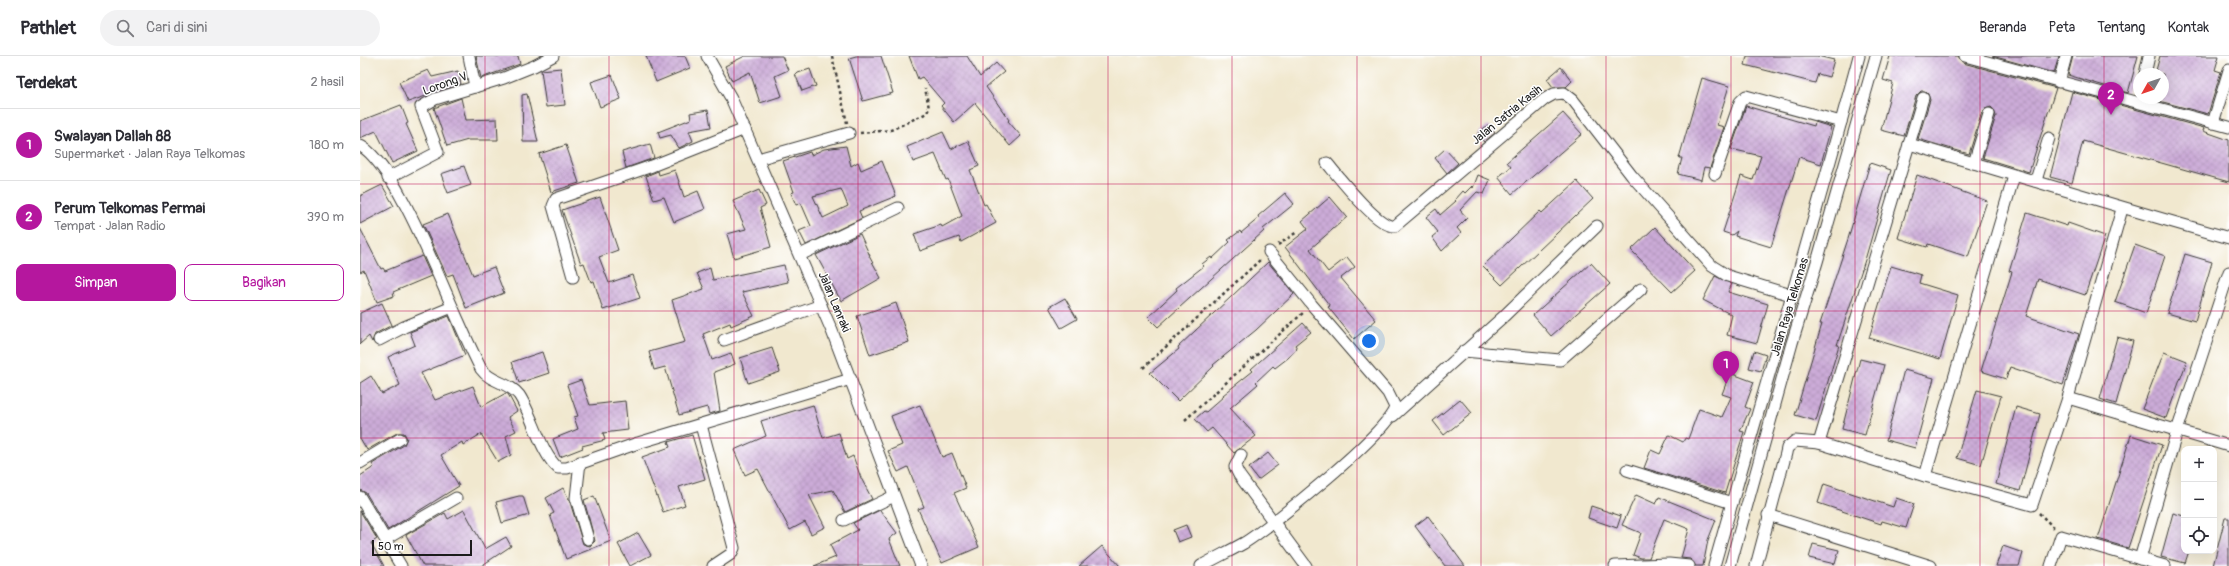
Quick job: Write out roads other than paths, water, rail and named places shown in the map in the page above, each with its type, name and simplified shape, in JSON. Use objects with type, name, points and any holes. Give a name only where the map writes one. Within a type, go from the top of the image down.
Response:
[{"type":"street","points":[[469,56],[475,87]]},
{"type":"street","name":"Lorong V","points":[[388,178],[438,152],[421,107],[435,99],[475,87],[534,66],[553,56]]},
{"type":"street","name":"Jalan Lanraki","points":[[707,56],[732,98],[821,305],[852,379],[921,566]]},
{"type":"street","name":"Jalan Raya Telkomas","points":[[1714,566],[1760,401],[1826,179],[1859,56]]},
{"type":"street","name":"Jalan Raya Telkomas","points":[[1730,566],[1792,344],[1840,184],[1876,56]]},
{"type":"street","points":[[2059,82],[2066,56]]},
{"type":"street","points":[[2147,68],[2150,56]]},
{"type":"street","points":[[1969,57],[2059,82],[2133,97]]},
{"type":"street","points":[[2213,123],[2229,70]]},
{"type":"street","name":"Jalan Satria Kasih","points":[[1327,163],[1379,221],[1390,227],[1395,226],[1545,99],[1554,94],[1564,93],[1573,100],[1632,176],[1712,266],[1728,276],[1792,295]]},
{"type":"street","points":[[1715,174],[1740,102],[1746,96],[1841,122]]},
{"type":"street","points":[[1819,443],[1923,98]]},
{"type":"street","points":[[2156,104],[2229,127]]},
{"type":"street","points":[[1974,163],[1989,114]]},
{"type":"street","points":[[573,277],[553,206],[556,199],[652,166],[745,129]]},
{"type":"street","points":[[758,159],[849,133]]},
{"type":"street","points":[[2036,180],[2049,138]]},
{"type":"street","points":[[1909,144],[2014,176],[2036,180],[2122,209],[2229,238]]},
{"type":"street","points":[[360,146],[367,150],[400,194],[482,369],[491,380],[508,387],[518,395],[555,465],[562,469],[580,462],[852,379]]},
{"type":"street","points":[[1925,476],[2014,176]]},
{"type":"street","points":[[1826,179],[1840,184]]},
{"type":"street","points":[[800,255],[898,208]]},
{"type":"street","points":[[1756,566],[1768,515],[1787,448],[1795,441],[1800,440],[1819,443],[1925,476],[2032,506],[2068,398],[2122,209]]},
{"type":"street","points":[[1201,566],[1244,543],[1274,522],[1365,445],[1389,419],[1597,226]]},
{"type":"street","points":[[1269,252],[1393,401],[1395,407],[1389,419]]},
{"type":"street","points":[[2140,559],[2177,431],[2229,272]]},
{"type":"street","points":[[1464,351],[1560,360],[1641,289]]},
{"type":"street","points":[[724,340],[821,305]]},
{"type":"street","points":[[379,340],[404,327],[452,307]]},
{"type":"street","points":[[1779,340],[1792,344]]},
{"type":"street","points":[[2068,398],[2229,446]]},
{"type":"street","points":[[701,425],[734,548],[731,554],[713,566]]},
{"type":"street","points":[[360,463],[400,439]]},
{"type":"street","points":[[1241,455],[1236,464],[1236,470],[1306,566]]},
{"type":"street","points":[[580,462],[576,498],[588,539]]},
{"type":"street","points":[[1627,470],[1732,502]]},
{"type":"street","points":[[360,496],[401,566]]},
{"type":"street","points":[[844,520],[894,496]]},
{"type":"street","points":[[386,539],[456,498]]},
{"type":"street","points":[[1768,515],[1931,566]]},
{"type":"street","points":[[2051,566],[2061,536],[2165,566]]},
{"type":"street","points":[[1615,566],[1669,564],[1689,566]]},
{"type":"place","name":"Perum Telkomas Permai","points":[[2111,115]]},
{"type":"place","name":"Swalayan Dallah 88","points":[[1726,384]]}]
